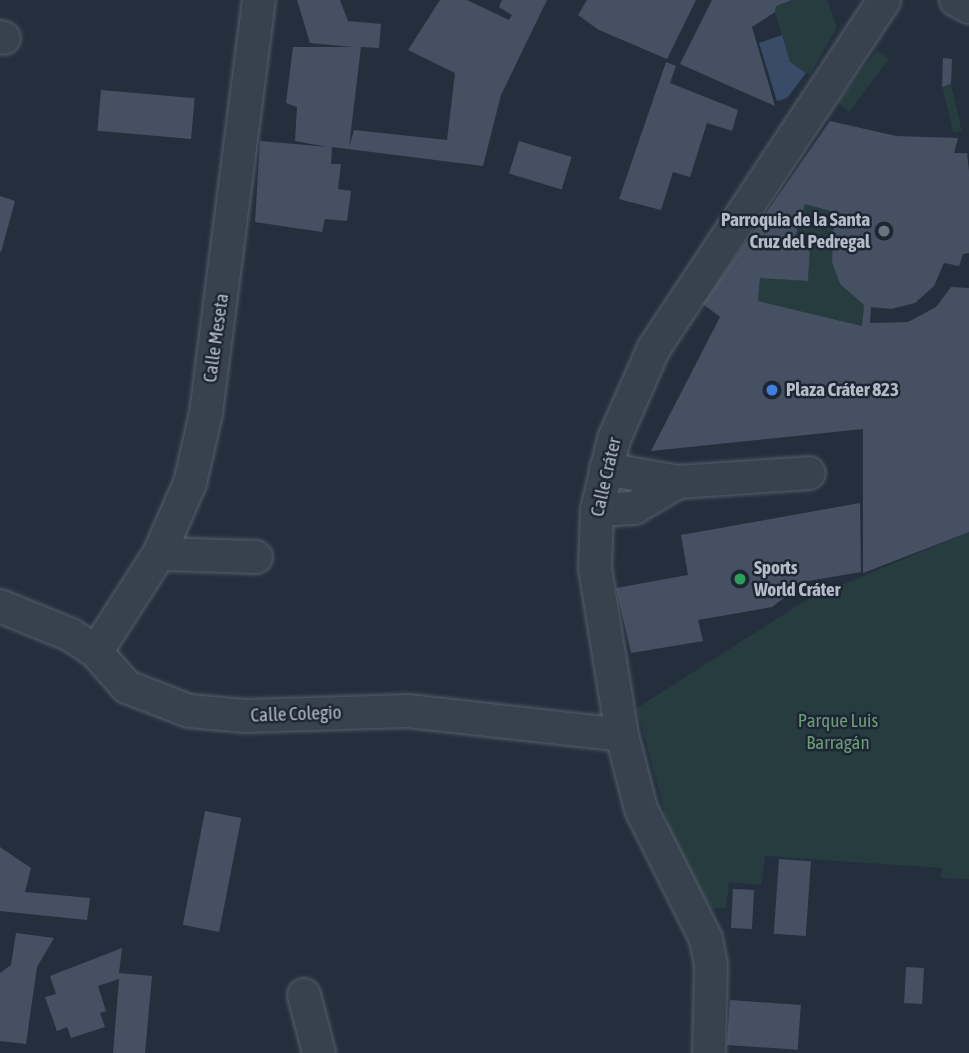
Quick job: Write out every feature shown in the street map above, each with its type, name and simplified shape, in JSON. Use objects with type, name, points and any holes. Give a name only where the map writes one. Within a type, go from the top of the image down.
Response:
[{"type":"street","name":"Calle Meseta","points":[[96,652],[159,554],[190,483],[205,413],[259,0]]},
{"type":"street","name":"Calle Cráter","points":[[709,1053],[710,965],[706,939],[641,809],[621,734],[595,569],[597,510],[606,469],[631,394],[654,348],[884,0]]},
{"type":"street","points":[[956,0],[969,7]]},
{"type":"street","points":[[606,469],[678,482],[809,473]]},
{"type":"street","points":[[597,510],[634,508],[678,482]]},
{"type":"street","points":[[159,554],[256,557]]},
{"type":"street","name":"Calle Colegio","points":[[0,606],[71,635],[96,652],[127,687],[189,711],[246,716],[408,711],[621,734]]},
{"type":"street","points":[[304,995],[319,1053]]},
{"type":"green space","points":[[794,0],[827,0],[837,27],[810,75],[790,62],[775,12],[776,6]]},
{"type":"green space","points":[[877,50],[889,59],[849,112],[837,103]]},
{"type":"green space","points":[[951,84],[962,131],[953,133],[942,86]]},
{"type":"green space","points":[[805,204],[834,212],[832,262],[840,284],[864,305],[862,326],[758,301],[760,278],[808,281],[810,249],[792,247]]},
{"type":"green space","name":"Parque Luis Barragán","points":[[969,532],[969,879],[941,878],[942,868],[765,856],[761,885],[729,882],[726,908],[711,909],[671,836],[637,708],[808,599]]},
{"type":"water","points":[[782,35],[790,62],[806,73],[787,98],[777,101],[759,43]]},
{"type":"building","points":[[297,0],[340,0],[348,21],[381,24],[379,48],[361,47],[349,147],[354,130],[447,140],[455,73],[408,50],[440,0],[467,0],[509,20],[512,15],[499,7],[502,0],[547,0],[501,95],[483,166],[332,147],[331,164],[341,164],[338,189],[351,191],[347,221],[325,219],[322,232],[255,222],[260,141],[328,147],[295,141],[297,107],[286,103],[293,47],[353,47],[310,43]]},
{"type":"building","points":[[587,0],[696,0],[667,59],[599,30],[578,15]]},
{"type":"building","points":[[712,0],[792,0],[776,6],[775,12],[752,27],[775,106],[680,64]]},
{"type":"building","points":[[943,58],[952,59],[951,84],[942,87]]},
{"type":"building","points":[[666,62],[676,66],[670,83],[738,110],[732,131],[707,123],[690,177],[673,172],[661,210],[619,199]]},
{"type":"building","points":[[101,90],[195,98],[191,139],[97,131]]},
{"type":"building","points":[[830,121],[896,136],[958,138],[954,153],[967,153],[969,171],[969,253],[963,254],[959,266],[944,263],[934,286],[915,303],[891,309],[871,307],[870,323],[908,322],[936,307],[951,287],[969,288],[969,532],[863,573],[863,429],[651,451],[720,317],[703,304]],"holes":[[[805,204],[834,212],[832,262],[840,284],[864,305],[862,326],[758,301],[760,278],[808,281],[810,248],[792,247]]]},
{"type":"building","points":[[519,141],[572,157],[562,190],[509,174]]},
{"type":"building","points":[[0,196],[15,201],[1,252],[0,252]]},
{"type":"building","name":"Sports World Cráter","points":[[860,503],[861,572],[790,584],[792,592],[772,607],[698,620],[703,641],[631,653],[616,588],[688,575],[681,535]]},
{"type":"building","points":[[205,811],[241,818],[219,932],[183,925]]},
{"type":"building","points":[[0,847],[31,868],[25,892],[90,898],[87,920],[0,911]]},
{"type":"building","points":[[779,859],[811,861],[806,936],[774,934]]},
{"type":"building","points":[[733,889],[754,890],[752,929],[731,928]]},
{"type":"building","points":[[16,933],[54,938],[37,967],[26,1044],[0,1041],[0,973],[11,965]]},
{"type":"building","points":[[122,948],[119,973],[152,976],[145,1053],[113,1053],[119,979],[98,986],[106,1011],[100,1013],[105,1027],[71,1038],[67,1027],[57,1031],[45,997],[56,994],[50,976]]},
{"type":"building","points":[[906,967],[924,968],[922,1004],[904,1003]]},
{"type":"building","points":[[730,1000],[801,1005],[798,1050],[727,1045]]},
{"type":"place","name":"Parroquia de la Santa Cruz del Pedregal","points":[[884,231]]},
{"type":"place","name":"Plaza Cráter 823","points":[[772,390]]},
{"type":"place","name":"Sports World Cráter","points":[[740,579]]}]
